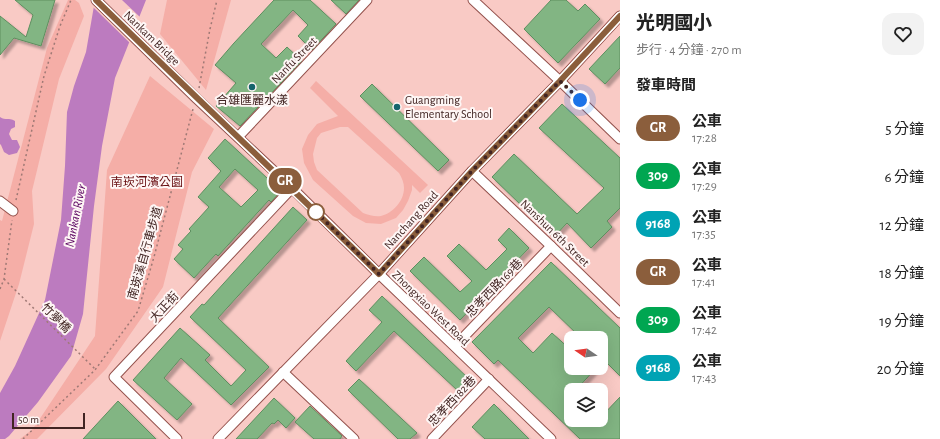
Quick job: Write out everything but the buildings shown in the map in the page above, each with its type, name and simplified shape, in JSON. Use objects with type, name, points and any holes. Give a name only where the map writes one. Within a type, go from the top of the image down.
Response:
[{"type":"street","name":"Nankam Bridge","points":[[96,0],[195,94]]},
{"type":"street","name":"Nanfu Street","points":[[238,137],[368,0]]},
{"type":"street","points":[[473,0],[620,139]]},
{"type":"street","name":"Nanchang Road","points":[[218,439],[379,274],[472,171],[560,81],[620,16]]},
{"type":"street","name":"Zhongxiao West Road","points":[[195,94],[379,274],[551,439]]},
{"type":"street","name":"Nanshun 6th Street","points":[[472,171],[620,313]]},
{"type":"street","name":"大正街","points":[[177,439],[114,378],[292,188]]},
{"type":"street","points":[[0,201],[13,211]]},
{"type":"street","name":"忠孝西路169巷","points":[[455,346],[551,246]]},
{"type":"street","points":[[283,372],[354,439]]},
{"type":"street","name":"忠孝西182巷","points":[[432,439],[489,379]]},
{"type":"path","points":[[0,288],[4,279],[13,211],[44,76],[60,26],[72,0]]},
{"type":"path","points":[[195,94],[217,0]]},
{"type":"path","name":"南崁溪自行車步道","points":[[23,439],[95,370],[138,311],[154,257],[193,109]]},
{"type":"path","name":"竹夢橋","points":[[4,279],[95,370]]},
{"type":"green space","points":[[68,0],[75,0],[79,3],[84,16],[59,79],[32,191],[34,224],[19,284],[0,341],[0,220],[2,221],[47,48]]},
{"type":"green space","points":[[167,0],[231,0],[206,90],[160,34]]},
{"type":"green space","name":"南崁河濱公園","points":[[150,76],[214,129],[192,172],[163,287],[106,369],[37,439],[20,439],[33,429],[95,336],[107,170]]},
{"type":"green space","points":[[316,81],[428,185],[420,193],[412,185],[412,190],[408,201],[396,218],[381,224],[366,223],[353,216],[313,180],[304,163],[302,149],[308,135],[317,124],[338,116],[310,88]],"holes":[[[340,127],[348,127],[399,173],[404,184],[404,193],[400,202],[390,212],[381,216],[363,213],[317,170],[314,162],[313,154],[317,138],[321,133]]]},
{"type":"water","name":"Nankan River","points":[[95,0],[146,0],[115,78],[102,146],[94,206],[83,314],[71,356],[38,402],[9,436],[5,439],[0,439],[0,393],[15,366],[45,300],[61,220],[67,112],[86,52]]},
{"type":"water","points":[[0,117],[15,121],[15,127],[11,129],[9,134],[12,140],[17,140],[20,147],[17,153],[9,155],[4,152],[0,144]]},
{"type":"pier","points":[[93,0],[122,0],[141,18],[131,44],[92,6]]},
{"type":"bus line","name":"GR","points":[[96,0],[197,99],[292,188],[379,274],[472,171],[560,81],[620,16]]},
{"type":"place","name":"合雄匯麗水漾","points":[[252,87]]},
{"type":"place","name":"Guangming Elementary School","points":[[397,107]]},
{"type":"route","points":[[316,212],[314,210],[379,274],[472,171],[560,81],[580,100]]}]
